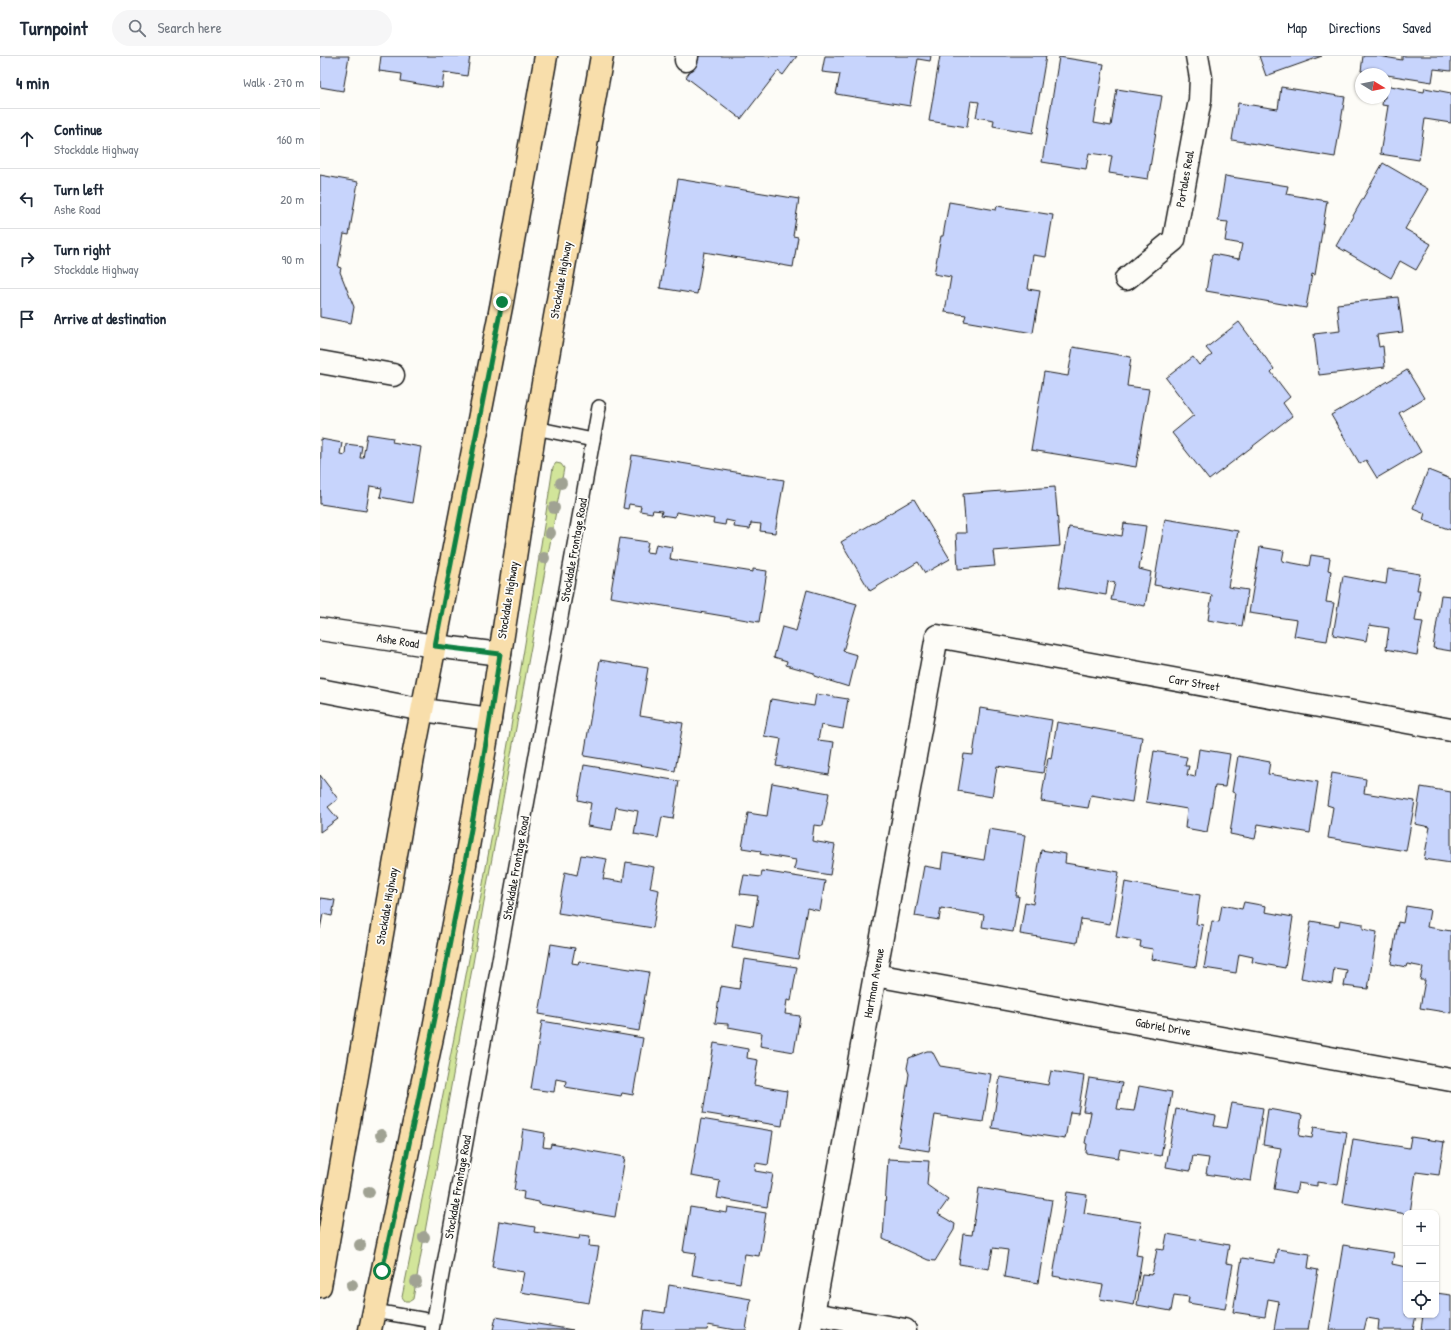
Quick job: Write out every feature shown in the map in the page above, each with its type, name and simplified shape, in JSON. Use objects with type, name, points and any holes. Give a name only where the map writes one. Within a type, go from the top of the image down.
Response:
[{"type":"main road","name":"Stockdale Highway","points":[[320,1286],[412,768],[502,302],[546,56]]},
{"type":"main road","name":"Stockdale Highway","points":[[372,1321],[434,1028],[490,719],[535,428],[602,56]]},
{"type":"street","name":"Portales Real","points":[[1126,279],[1174,240],[1200,100],[1201,78],[1197,56]]},
{"type":"street","points":[[320,362],[393,375]]},
{"type":"street","name":"Ashe Road","points":[[320,629],[500,654]]},
{"type":"street","name":"Carr Street","points":[[937,636],[1451,730]]},
{"type":"street","name":"Hartman Avenue","points":[[812,1322],[937,636]]},
{"type":"street","points":[[320,690],[423,710],[490,719]]},
{"type":"street","name":"Gabriel Drive","points":[[875,975],[1451,1080]]},
{"type":"street","points":[[812,1322],[904,1330]]},
{"type":"lane","name":"Stockdale Frontage Road","points":[[432,1325],[599,407]]},
{"type":"lane","points":[[535,428],[593,440]]},
{"type":"lane","points":[[372,1321],[432,1325]]},
{"type":"green space","points":[[556,463],[561,464],[564,468],[485,896],[413,1299],[410,1301],[405,1301],[402,1297],[464,987],[520,675],[553,467]]},
{"type":"building","points":[[320,56],[349,56],[343,91],[320,87]]},
{"type":"building","points":[[381,56],[470,56],[467,76],[444,72],[442,88],[401,81],[402,74],[379,71]]},
{"type":"building","points":[[696,56],[797,56],[783,75],[778,71],[741,119],[686,77],[699,59]]},
{"type":"building","points":[[825,56],[931,56],[930,61],[918,59],[910,106],[836,94],[840,74],[822,72]]},
{"type":"building","points":[[940,56],[1046,56],[1033,133],[993,126],[994,120],[976,117],[979,102],[971,101],[967,127],[929,121]]},
{"type":"building","points":[[1259,56],[1322,56],[1266,76]]},
{"type":"building","points":[[1363,56],[1378,56],[1402,60],[1402,56],[1451,56],[1451,71],[1434,69],[1432,82],[1391,76],[1391,68],[1361,68]]},
{"type":"building","points":[[1059,57],[1104,64],[1094,123],[1111,126],[1117,89],[1162,96],[1148,179],[1109,173],[1112,156],[1089,153],[1086,169],[1042,162]]},
{"type":"building","points":[[1391,86],[1424,92],[1425,88],[1451,93],[1451,123],[1425,119],[1419,160],[1380,154],[1388,106],[1382,105],[1391,104]]},
{"type":"building","points":[[1281,87],[1345,97],[1335,157],[1232,140],[1238,103],[1278,109]]},
{"type":"building","points":[[1383,163],[1428,189],[1405,229],[1431,244],[1416,270],[1400,261],[1391,278],[1336,246]]},
{"type":"building","points":[[320,175],[358,182],[349,235],[344,234],[338,267],[341,268],[340,272],[354,307],[351,323],[320,317]]},
{"type":"building","points":[[1225,176],[1288,186],[1286,194],[1327,201],[1315,275],[1312,274],[1306,308],[1206,291],[1212,254],[1239,259],[1242,244],[1225,241],[1228,222],[1218,221]]},
{"type":"building","points":[[678,179],[799,199],[793,236],[798,237],[793,267],[704,252],[697,294],[660,288]]},
{"type":"building","points":[[949,202],[996,210],[997,206],[1053,215],[1046,257],[1033,255],[1028,289],[1040,291],[1033,333],[964,321],[966,315],[945,312],[951,277],[934,274]]},
{"type":"building","points":[[1398,297],[1403,332],[1377,335],[1379,347],[1383,346],[1385,367],[1319,375],[1314,334],[1340,331],[1337,304]]},
{"type":"building","points":[[1239,322],[1274,369],[1271,372],[1290,397],[1283,403],[1292,416],[1209,480],[1172,433],[1194,415],[1166,378],[1193,357],[1199,365],[1212,355],[1206,348]]},
{"type":"building","points":[[1073,347],[1131,357],[1127,386],[1149,389],[1136,467],[1031,450],[1044,372],[1068,376]]},
{"type":"building","points":[[1407,370],[1424,398],[1399,413],[1421,452],[1377,478],[1366,460],[1360,464],[1331,415]]},
{"type":"building","points":[[367,434],[393,438],[392,442],[421,447],[412,503],[380,497],[382,488],[370,486],[366,511],[320,504],[321,439],[342,443],[340,454],[345,455],[346,444],[362,446],[360,458],[363,458]]},
{"type":"building","points":[[632,455],[784,480],[775,533],[760,531],[761,524],[751,523],[750,529],[734,527],[735,522],[726,520],[725,525],[713,523],[714,519],[676,512],[675,517],[661,515],[662,511],[653,510],[652,513],[640,511],[641,506],[629,504],[628,509],[623,508]]},
{"type":"building","points":[[1428,470],[1451,479],[1451,530],[1423,520],[1425,513],[1413,508]]},
{"type":"building","points":[[1055,487],[1060,546],[993,551],[995,566],[958,569],[956,533],[966,533],[963,494]]},
{"type":"building","points":[[914,499],[950,559],[925,573],[918,562],[870,591],[841,542]]},
{"type":"building","points":[[1165,519],[1238,531],[1228,587],[1248,590],[1242,626],[1208,620],[1212,595],[1154,585]]},
{"type":"building","points":[[1124,523],[1146,526],[1139,569],[1151,572],[1145,606],[1111,600],[1115,583],[1108,581],[1106,595],[1059,587],[1069,527],[1122,536]]},
{"type":"building","points":[[620,538],[648,542],[646,552],[654,553],[656,544],[672,547],[670,559],[753,572],[753,569],[767,571],[759,622],[610,597]]},
{"type":"building","points":[[1260,547],[1284,551],[1282,561],[1309,566],[1311,555],[1330,558],[1328,570],[1331,571],[1326,602],[1334,603],[1327,641],[1294,636],[1297,620],[1249,613]]},
{"type":"building","points":[[1388,569],[1420,574],[1417,590],[1420,590],[1415,621],[1423,622],[1417,655],[1386,649],[1389,628],[1369,625],[1366,641],[1333,635],[1343,576],[1386,584]]},
{"type":"building","points":[[807,590],[857,604],[843,651],[857,655],[849,687],[814,676],[814,673],[786,665],[787,661],[774,657],[782,627],[796,631]]},
{"type":"building","points":[[1441,595],[1451,596],[1451,651],[1433,648]]},
{"type":"building","points":[[600,660],[648,668],[640,716],[683,723],[675,771],[584,756]]},
{"type":"building","points":[[816,694],[848,699],[843,729],[821,725],[818,740],[834,742],[829,775],[776,766],[781,739],[764,736],[771,699],[814,706]]},
{"type":"building","points":[[980,708],[1052,720],[1043,773],[997,766],[992,797],[958,791],[964,754],[973,755]]},
{"type":"building","points":[[1057,722],[1142,737],[1132,802],[1091,795],[1088,808],[1041,801],[1048,758],[1051,759]]},
{"type":"building","points":[[1199,749],[1230,754],[1225,787],[1215,786],[1207,832],[1185,828],[1187,809],[1146,802],[1154,751],[1187,757],[1185,766],[1189,766],[1187,775],[1195,777]]},
{"type":"building","points":[[1238,756],[1270,762],[1268,774],[1318,782],[1310,833],[1258,824],[1255,839],[1230,834],[1236,793],[1232,792]]},
{"type":"building","points":[[584,765],[679,781],[673,819],[662,817],[658,838],[634,834],[638,811],[616,807],[612,830],[587,826],[591,803],[578,800]]},
{"type":"building","points":[[1332,773],[1366,779],[1364,793],[1415,801],[1406,851],[1328,838],[1333,807],[1327,805]]},
{"type":"building","points":[[320,775],[338,799],[328,807],[338,819],[320,832]]},
{"type":"building","points":[[772,783],[829,793],[823,826],[814,825],[812,841],[835,845],[830,875],[794,869],[796,860],[760,854],[761,851],[742,848],[748,813],[767,816]]},
{"type":"building","points":[[1421,787],[1451,792],[1451,863],[1424,859],[1430,827],[1415,824]]},
{"type":"building","points":[[989,829],[1025,835],[1016,896],[1019,896],[1013,932],[982,927],[984,915],[941,908],[939,920],[915,916],[924,866],[941,869],[943,853],[984,860]]},
{"type":"building","points":[[1041,850],[1066,854],[1065,863],[1119,872],[1110,924],[1081,919],[1077,943],[1020,934],[1025,902],[1033,904]]},
{"type":"building","points":[[581,855],[607,859],[603,879],[623,882],[626,862],[654,867],[650,888],[659,890],[653,928],[558,913],[565,872],[577,875]]},
{"type":"building","points":[[762,871],[825,881],[820,911],[807,908],[798,959],[732,948],[736,923],[753,926],[758,896],[740,894],[744,875],[761,877]]},
{"type":"building","points":[[1125,882],[1200,895],[1196,924],[1203,925],[1196,967],[1151,959],[1153,949],[1140,947],[1141,941],[1116,937]]},
{"type":"building","points":[[320,898],[335,900],[332,916],[323,914],[320,929]]},
{"type":"building","points":[[1244,902],[1266,906],[1265,912],[1293,917],[1285,968],[1252,962],[1253,957],[1239,954],[1236,973],[1204,968],[1212,921],[1219,922],[1222,905],[1242,909]]},
{"type":"building","points":[[1406,906],[1430,910],[1427,927],[1451,931],[1451,1013],[1420,1008],[1425,980],[1420,980],[1423,967],[1407,964],[1406,967],[1391,964],[1398,922],[1403,923]]},
{"type":"building","points":[[1340,920],[1363,924],[1363,929],[1377,932],[1368,989],[1344,986],[1347,970],[1334,968],[1332,984],[1301,978],[1311,921],[1339,926]]},
{"type":"building","points":[[551,944],[575,948],[572,963],[578,964],[579,961],[649,972],[639,1031],[539,1014]]},
{"type":"building","points":[[744,959],[797,967],[791,1001],[787,1000],[785,1014],[800,1016],[794,1052],[760,1046],[762,1033],[728,1027],[728,1024],[715,1023],[721,986],[739,989]]},
{"type":"building","points":[[542,1021],[643,1038],[633,1095],[622,1093],[621,1096],[565,1087],[566,1081],[556,1079],[554,1092],[531,1089]]},
{"type":"building","points":[[714,1043],[748,1049],[747,1058],[758,1060],[754,1085],[787,1091],[782,1126],[703,1113]]},
{"type":"building","points":[[927,1051],[932,1051],[940,1066],[991,1074],[983,1122],[935,1115],[929,1151],[898,1146],[909,1074],[907,1068],[909,1058]]},
{"type":"building","points":[[1051,1071],[1084,1076],[1078,1113],[1070,1112],[1065,1139],[992,1128],[1000,1077],[1048,1085]]},
{"type":"building","points":[[1089,1078],[1122,1083],[1117,1109],[1134,1111],[1139,1086],[1172,1092],[1161,1156],[1120,1149],[1118,1158],[1086,1153],[1087,1144],[1085,1143],[1091,1112],[1083,1111]]},
{"type":"building","points":[[1232,1103],[1263,1108],[1251,1181],[1206,1174],[1209,1158],[1193,1156],[1190,1171],[1166,1167],[1176,1109],[1216,1116],[1214,1126],[1227,1128]]},
{"type":"building","points":[[1268,1109],[1302,1115],[1299,1136],[1312,1138],[1314,1127],[1347,1132],[1338,1185],[1317,1182],[1317,1186],[1298,1183],[1296,1193],[1274,1189],[1281,1148],[1263,1145]]},
{"type":"building","points":[[701,1119],[773,1131],[768,1165],[756,1163],[755,1171],[773,1174],[767,1207],[717,1198],[720,1181],[691,1176]]},
{"type":"building","points":[[523,1129],[545,1133],[543,1147],[550,1148],[551,1144],[625,1157],[615,1217],[539,1204],[539,1202],[523,1199],[524,1192],[514,1190]]},
{"type":"building","points":[[1411,1137],[1444,1142],[1439,1175],[1416,1172],[1410,1210],[1403,1210],[1403,1213],[1343,1203],[1353,1139],[1409,1148]]},
{"type":"building","points":[[888,1159],[929,1161],[927,1185],[948,1200],[938,1214],[955,1224],[954,1230],[935,1261],[928,1260],[883,1239]]},
{"type":"building","points":[[979,1188],[1052,1200],[1038,1283],[1004,1277],[1008,1250],[993,1248],[989,1269],[959,1264],[963,1234],[972,1235]]},
{"type":"building","points":[[1067,1192],[1087,1195],[1084,1213],[1141,1222],[1136,1255],[1142,1256],[1134,1305],[1100,1299],[1103,1285],[1053,1276]]},
{"type":"building","points":[[690,1207],[727,1213],[728,1207],[766,1213],[759,1256],[745,1254],[740,1283],[692,1275],[696,1253],[683,1251]]},
{"type":"building","points":[[499,1221],[535,1227],[534,1232],[579,1239],[580,1235],[590,1236],[589,1246],[599,1247],[589,1303],[520,1292],[524,1272],[492,1267]]},
{"type":"building","points":[[1167,1234],[1229,1245],[1226,1263],[1233,1264],[1225,1309],[1188,1303],[1189,1297],[1174,1295],[1171,1311],[1137,1305],[1142,1274],[1152,1275],[1157,1249],[1164,1250]]},
{"type":"building","points":[[1343,1245],[1394,1253],[1392,1264],[1403,1266],[1403,1318],[1415,1318],[1413,1330],[1378,1330],[1379,1320],[1367,1318],[1364,1330],[1329,1330]]},
{"type":"building","points":[[1277,1249],[1310,1254],[1308,1268],[1318,1270],[1308,1330],[1274,1330],[1279,1301],[1268,1299],[1265,1317],[1233,1312],[1242,1258],[1275,1263]]},
{"type":"building","points":[[669,1285],[751,1299],[746,1330],[735,1330],[708,1325],[707,1330],[642,1330],[645,1310],[665,1313]]},
{"type":"building","points":[[1439,1293],[1451,1295],[1451,1330],[1421,1330],[1423,1318],[1439,1318]]},
{"type":"building","points":[[496,1317],[573,1330],[493,1330]]},
{"type":"route","points":[[382,1271],[434,1028],[462,882],[500,654],[435,646],[502,302]]}]
